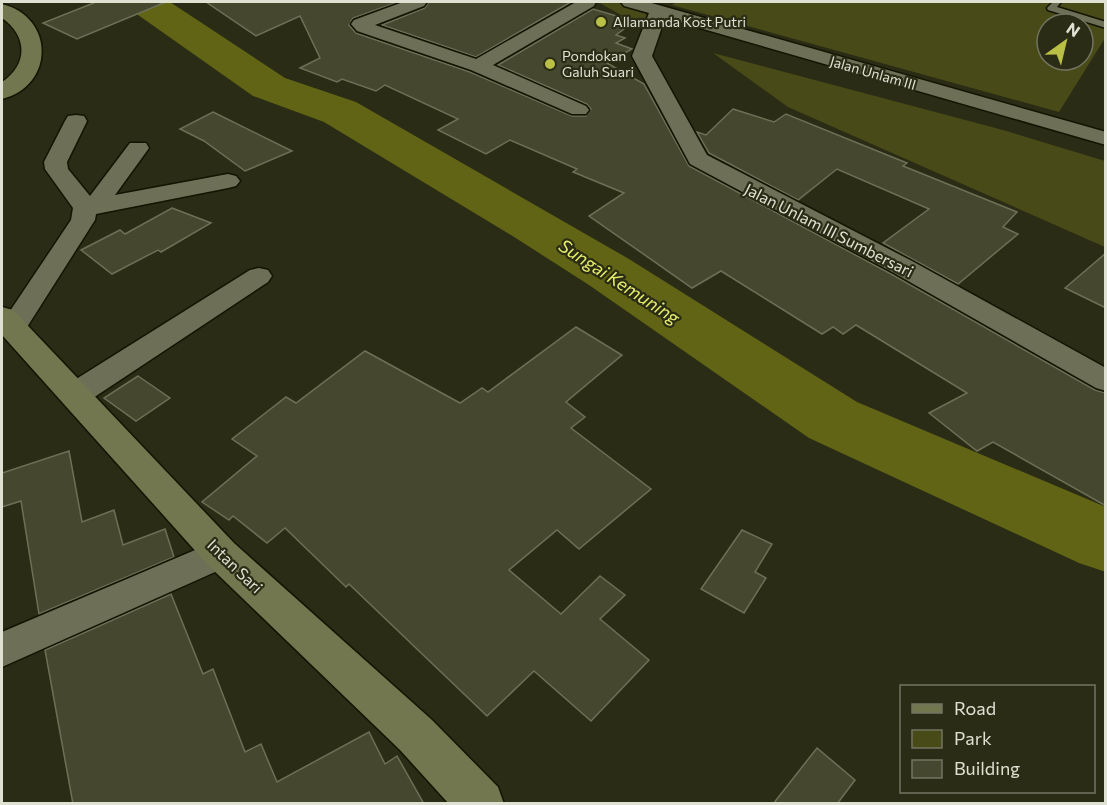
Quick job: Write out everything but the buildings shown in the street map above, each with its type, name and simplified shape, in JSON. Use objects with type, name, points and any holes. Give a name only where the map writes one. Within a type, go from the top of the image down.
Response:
[{"type":"street","points":[[418,2],[360,24],[363,27],[478,66],[579,110]]},
{"type":"street","points":[[478,66],[588,2]]},
{"type":"street","name":"Jalan Unlam III","points":[[644,6],[1106,140]]},
{"type":"street","name":"Jalan Unlam III Sumbersari","points":[[644,6],[642,56],[698,159],[729,178],[903,267],[1106,381]]},
{"type":"street","points":[[2,10],[25,26],[34,49],[32,66],[25,76],[2,92]]},
{"type":"street","points":[[76,121],[56,155],[56,173],[90,208]]},
{"type":"street","points":[[7,322],[90,208],[138,147]]},
{"type":"street","points":[[90,208],[228,181]]},
{"type":"street","points":[[76,394],[259,276]]},
{"type":"street","name":"Intan Sari","points":[[7,322],[76,394],[220,554],[416,735],[481,804]]},
{"type":"street","points":[[2,650],[220,554]]},
{"type":"lane","points":[[1050,5],[1106,25]]},
{"type":"green space","points":[[598,2],[617,2],[646,14],[648,16],[644,28]]},
{"type":"green space","points":[[676,2],[1105,2],[1105,38],[1095,54],[1095,12],[1035,12],[1035,72],[1084,72],[1059,112],[672,5]]},
{"type":"green space","points":[[713,53],[1003,130],[1105,161],[1105,247],[788,107]]},
{"type":"waterway","name":"Sungai Kemuning","points":[[145,2],[269,87],[340,112],[530,224],[609,272],[833,420],[1106,541]]},
{"type":"place","name":"Allamanda Kost Putri","points":[[601,22]]},
{"type":"place","name":"Pondokan Galuh Suari","points":[[550,64]]}]
